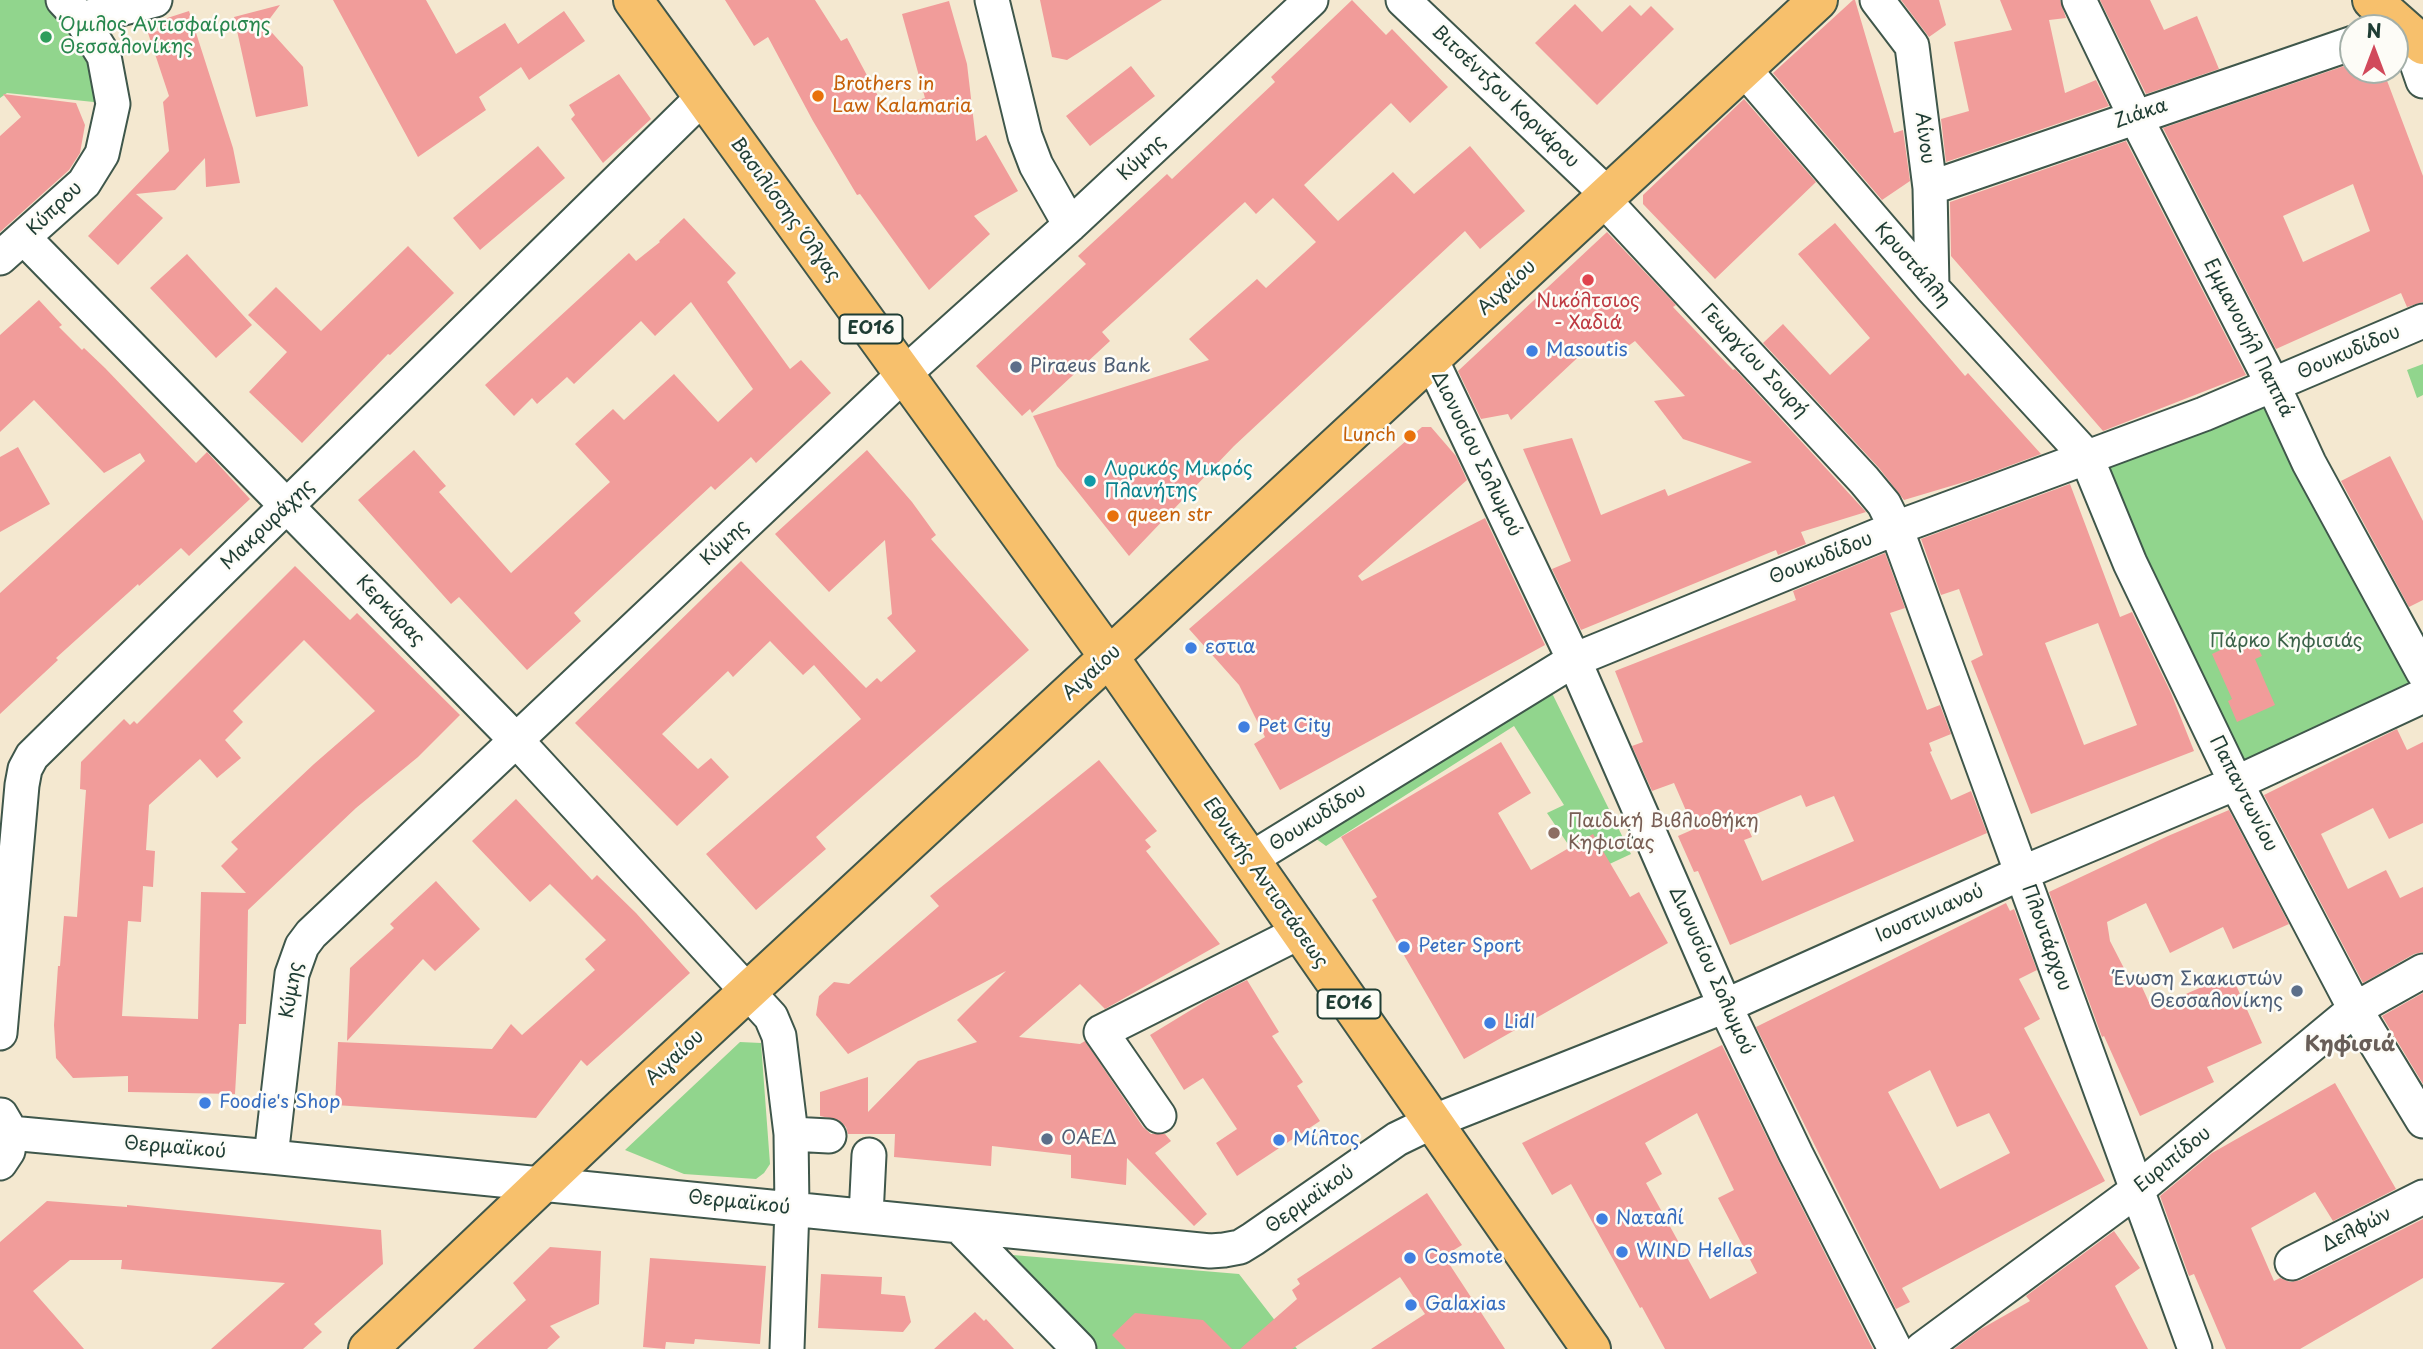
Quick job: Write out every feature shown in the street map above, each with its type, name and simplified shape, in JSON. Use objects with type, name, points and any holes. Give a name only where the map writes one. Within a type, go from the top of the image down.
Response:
[{"type":"main road","name":"Βασιλίσσης Όλγας","points":[[633,0],[1109,657]]},
{"type":"main road","name":"Αιγαίου","points":[[368,1349],[747,991],[1818,0]]},
{"type":"main road","points":[[2372,0],[2387,14]]},
{"type":"main road","name":"Εθνικής Αντιστάσεως","points":[[1109,657],[1591,1349]]},
{"type":"street","points":[[72,9],[155,0]]},
{"type":"street","points":[[992,0],[1025,136],[1035,165],[1070,225]]},
{"type":"street","name":"Κύμης","points":[[271,1157],[292,974],[302,946],[311,934],[904,374],[1070,225],[1311,0]]},
{"type":"street","name":"Βιτσέντζου Κορνάρου","points":[[1403,0],[1606,197]]},
{"type":"street","name":"Αίνου","points":[[1877,0],[1912,46],[1930,188],[1932,288]]},
{"type":"street","name":"Εμμανουήλ Παππά","points":[[2079,0],[2135,116],[2273,385],[2309,463],[2423,672]]},
{"type":"street","name":"Κύπρου","points":[[12,248],[84,183],[102,154],[113,104],[104,56],[72,9]]},
{"type":"street","points":[[2409,39],[2423,81]]},
{"type":"street","name":"Ζιάκα","points":[[1930,188],[2339,48]]},
{"type":"street","name":"Κρυστάλλη","points":[[1744,69],[1932,288],[2086,456]]},
{"type":"street","name":"Μακρυράχης","points":[[0,1033],[10,798],[32,756],[703,97]]},
{"type":"street","name":"Γεωργίου Σουρή","points":[[1606,197],[1864,480],[1884,504],[1896,528]]},
{"type":"street","name":"Κερκύρας","points":[[12,248],[288,505],[516,740],[771,1017],[779,1036],[791,1134],[792,1208],[787,1349]]},
{"type":"street","name":"Θουκυδίδου","points":[[1250,860],[1574,660],[1896,528],[2204,414],[2423,321]]},
{"type":"street","name":"Διονυσίου Σολωμού","points":[[1431,359],[1574,660],[1725,1006],[1796,1154],[1895,1349]]},
{"type":"street","name":"Παπαντωνίου","points":[[2086,456],[2130,563],[2236,783],[2355,1009],[2423,1121]]},
{"type":"street","name":"Πλουτάρχου","points":[[1896,528],[2194,1349]]},
{"type":"street","name":"Ιουστινιανού","points":[[1432,1122],[1725,1006],[2022,873],[2236,783],[2423,696]]},
{"type":"street","points":[[1159,1116],[1101,1032],[1300,933]]},
{"type":"street","name":"Ευριπίδου","points":[[1922,1349],[2137,1190],[2355,1009],[2423,971]]},
{"type":"street","name":"Θερμαϊκού","points":[[3,1137],[271,1157],[1210,1251],[1240,1247],[1254,1239],[1397,1139],[1432,1122]]},
{"type":"street","points":[[791,1134],[829,1136]]},
{"type":"street","points":[[866,1216],[869,1155]]},
{"type":"street","name":"Δελφών","points":[[2292,1263],[2423,1197]]},
{"type":"street","points":[[959,1226],[1079,1349]]},
{"type":"green space","name":"Όμιλος Αντισφαίρισης Θεσσαλονίκης","points":[[0,0],[63,0],[113,104],[7,93],[0,98]]},
{"type":"green space","points":[[2423,364],[2423,395],[2417,398],[2407,370]]},
{"type":"green space","name":"Πάρκο Κηφισιάς","points":[[2273,385],[2423,696],[2236,783],[2086,456]]},
{"type":"green space","points":[[1549,687],[1631,854],[1588,874],[1547,813],[1564,805],[1514,726],[1326,846],[1297,825]]},
{"type":"green space","points":[[740,1042],[761,1043],[770,1164],[764,1173],[756,1179],[684,1174],[625,1150]]},
{"type":"green space","points":[[1001,1254],[1239,1274],[1297,1349],[1097,1349]]},
{"type":"building","points":[[333,0],[426,0],[456,54],[505,23],[518,44],[564,11],[585,41],[529,80],[521,67],[479,97],[486,110],[418,157]]},
{"type":"building","points":[[725,0],[815,0],[841,41],[847,38],[885,109],[925,98],[902,14],[949,1],[967,64],[976,141],[986,135],[1018,191],[974,216],[990,234],[929,290],[860,194],[857,195],[768,37],[754,46]]},
{"type":"building","points":[[1040,0],[1162,0],[1067,60],[1052,57]]},
{"type":"building","points":[[1352,0],[1386,35],[1392,29],[1448,87],[1410,123],[1391,103],[1304,185],[1338,221],[1393,172],[1414,194],[1470,146],[1525,211],[1480,249],[1465,231],[1234,446],[1129,556],[1057,466],[1033,416],[1209,360],[1189,339],[1257,279],[1266,288],[1316,242],[1273,198],[1256,214],[1245,202],[1102,332],[1110,341],[1032,413],[1030,409],[1022,416],[976,366],[1086,264],[1078,256],[1167,174],[1172,179],[1275,82],[1271,77]]},
{"type":"building","points":[[1853,0],[1894,133],[1903,130],[1910,181],[1882,200],[1773,73]]},
{"type":"building","points":[[1901,0],[1939,0],[1946,25],[1929,37]]},
{"type":"building","points":[[2000,0],[2060,0],[2066,18],[2049,20],[2065,93],[2096,80],[2109,106],[1946,162],[1941,119],[1969,111],[1954,42],[2012,30]]},
{"type":"building","points":[[2100,0],[2150,0],[2164,30],[2197,16],[2219,69],[2146,94]]},
{"type":"building","points":[[1575,4],[1602,32],[1630,5],[1641,16],[1651,6],[1674,29],[1597,105],[1535,43]]},
{"type":"building","points":[[280,5],[265,25],[303,67],[308,106],[256,117],[234,17]]},
{"type":"building","points":[[189,11],[233,148],[240,183],[206,187],[205,158],[175,190],[136,194],[163,218],[118,265],[88,236],[169,151],[163,102],[169,96],[148,33],[158,31],[155,22]]},
{"type":"building","points":[[1131,66],[1155,96],[1090,146],[1066,116]]},
{"type":"building","points":[[2339,68],[2339,84],[2388,84],[2423,176],[2423,302],[2407,307],[2401,293],[2276,349],[2163,128]],"holes":[[[2353,184],[2370,231],[2303,262],[2283,216]]]},
{"type":"building","points":[[619,74],[651,119],[603,163],[571,119],[575,115],[569,105]]},
{"type":"building","points":[[3,94],[76,103],[85,125],[80,153],[69,170],[0,232],[0,136],[21,117]]},
{"type":"building","points":[[1744,99],[1816,182],[1715,279],[1643,204],[1643,195]]},
{"type":"building","points":[[2126,141],[2246,375],[2103,431],[1951,256],[1950,202]]},
{"type":"building","points":[[538,146],[565,178],[480,250],[453,218]]},
{"type":"building","points":[[684,218],[736,273],[727,282],[790,369],[801,360],[831,393],[756,463],[751,457],[715,490],[711,486],[574,613],[581,621],[527,670],[459,597],[451,604],[358,500],[414,450],[446,486],[439,492],[511,573],[610,482],[575,444],[613,409],[624,420],[674,374],[718,422],[753,389],[691,302],[655,336],[641,321],[574,384],[567,377],[537,404],[532,398],[514,416],[485,385],[629,253],[636,261]]},
{"type":"building","points":[[1835,223],[1965,376],[1968,373],[2041,454],[1971,480],[1904,500],[1879,468],[1763,343],[1783,324],[1830,375],[1870,338],[1798,254]]},
{"type":"building","points":[[1607,232],[1676,305],[1673,307],[1733,370],[1735,369],[1866,512],[1801,532],[1806,544],[1778,555],[1776,550],[1581,630],[1552,569],[1571,561],[1523,449],[1572,438],[1601,515],[1665,489],[1668,496],[1752,462],[1683,439],[1654,401],[1685,396],[1635,341],[1620,352],[1607,345],[1595,355],[1589,347],[1511,420],[1508,414],[1481,419],[1458,371]]},
{"type":"building","points":[[408,246],[454,293],[388,354],[302,443],[249,392],[287,352],[248,315],[276,287],[321,331]]},
{"type":"building","points":[[187,254],[252,325],[216,358],[150,288]]},
{"type":"building","points":[[39,300],[62,325],[59,327],[105,368],[196,463],[207,452],[250,499],[189,556],[181,548],[139,586],[138,584],[56,658],[58,660],[0,714],[0,593],[145,461],[140,453],[104,473],[34,400],[0,432],[0,335]]},
{"type":"building","points":[[1422,427],[1431,427],[1456,456],[1467,480],[1358,576],[1362,581],[1485,518],[1545,645],[1280,790],[1254,744],[1265,737],[1239,685],[1189,629]]},
{"type":"building","points":[[18,447],[50,504],[0,532],[0,457]]},
{"type":"building","points":[[867,450],[912,502],[936,535],[931,539],[1029,650],[816,837],[826,849],[756,910],[706,854],[861,719],[814,665],[803,675],[770,641],[733,677],[728,671],[662,734],[698,769],[711,758],[729,777],[677,826],[575,723],[741,561],[866,688],[877,678],[881,682],[916,651],[887,618],[892,614],[885,540],[829,592],[775,534]]},
{"type":"building","points":[[2390,456],[2423,521],[2423,600],[2409,607],[2341,481]]},
{"type":"building","points":[[2070,484],[2120,617],[2132,612],[2171,693],[2194,751],[2031,814],[1971,661],[1983,655],[1959,589],[1941,595],[1921,539]],"holes":[[[2098,623],[2137,725],[2084,745],[2045,643]]]},
{"type":"building","points":[[1885,553],[1905,608],[1890,613],[1927,710],[1940,705],[1951,734],[1929,743],[1930,752],[1951,800],[1971,791],[1987,833],[1730,945],[1698,871],[1694,872],[1678,836],[1694,829],[1674,783],[1652,791],[1632,746],[1643,742],[1615,671],[1796,600],[1793,591]],"holes":[[[1801,795],[1806,807],[1834,796],[1854,841],[1762,881],[1744,840],[1752,837],[1744,819]]]},
{"type":"building","points":[[295,566],[350,620],[357,613],[460,715],[418,757],[356,808],[248,910],[246,1024],[239,1024],[235,1094],[128,1092],[128,1076],[73,1078],[56,1058],[54,1025],[64,916],[77,917],[86,790],[80,789],[81,762],[124,719],[130,725],[134,721],[137,724]],"holes":[[[304,640],[375,711],[231,842],[238,849],[221,866],[246,893],[201,892],[198,1019],[122,1016],[128,921],[141,922],[143,886],[153,887],[155,851],[146,850],[149,805],[200,759],[217,778],[241,758],[225,740],[243,722],[233,711]]]},
{"type":"building","points":[[2252,635],[2262,656],[2255,659],[2275,705],[2237,722],[2228,701],[2232,699],[2212,654]]},
{"type":"building","points":[[2397,729],[2407,750],[2423,742],[2423,823],[2389,839],[2373,808],[2321,834],[2348,889],[2386,870],[2400,898],[2423,887],[2423,952],[2414,954],[2363,983],[2264,795]]},
{"type":"building","points":[[1501,742],[1531,793],[1498,813],[1531,870],[1593,834],[1630,897],[1639,892],[1668,943],[1464,1059],[1372,900],[1377,897],[1341,837]]},
{"type":"building","points":[[1099,760],[1157,831],[1145,840],[1151,847],[1146,851],[1220,944],[1105,1009],[1080,984],[1019,1037],[1080,1044],[1085,1041],[1143,1127],[1151,1134],[1165,1134],[1171,1141],[1155,1153],[1207,1214],[1194,1226],[1127,1158],[1126,1185],[1071,1178],[1071,1155],[992,1146],[991,1166],[894,1157],[895,1134],[848,1134],[846,1127],[839,1120],[820,1116],[820,1092],[868,1077],[868,1112],[918,1061],[977,1042],[957,1020],[1006,971],[848,1054],[816,1015],[819,996],[834,982],[849,984],[939,906],[930,896]]},
{"type":"building","points":[[516,799],[592,880],[597,875],[636,913],[690,973],[587,1066],[581,1060],[536,1118],[335,1105],[338,1042],[492,1049],[511,1024],[522,1035],[595,970],[585,959],[606,940],[550,884],[530,902],[472,841]]},
{"type":"building","points":[[2229,810],[2289,924],[2233,949],[2223,927],[2170,953],[2146,903],[2107,922],[2110,941],[2129,978],[2137,976],[2152,1009],[2231,974],[2262,1043],[2207,1067],[2214,1082],[2140,1116],[2104,1036],[2102,1037],[2049,892]]},
{"type":"building","points":[[436,881],[480,929],[435,971],[423,959],[347,1041],[350,968],[394,928],[390,924]]},
{"type":"building","points":[[2006,903],[2010,911],[2014,909],[2037,970],[2019,979],[2040,1019],[2024,1028],[2105,1181],[1902,1288],[1910,1302],[1896,1309],[1756,1027]],"holes":[[[1930,1070],[1957,1127],[1989,1113],[2010,1153],[1940,1189],[1888,1092]]]},
{"type":"building","points":[[1247,980],[1279,1032],[1272,1036],[1303,1082],[1297,1086],[1320,1121],[1237,1176],[1216,1143],[1237,1129],[1203,1078],[1184,1090],[1150,1035],[1209,999]]},
{"type":"building","points":[[2423,993],[2423,1084],[2382,1016]]},
{"type":"building","points":[[1722,1045],[1873,1349],[1665,1349],[1571,1184],[1552,1195],[1522,1143]],"holes":[[[1697,1113],[1734,1190],[1718,1198],[1757,1273],[1710,1299],[1646,1183],[1662,1174],[1645,1143]]]},
{"type":"building","points":[[2335,1083],[2396,1189],[2333,1221],[2315,1192],[2251,1228],[2274,1281],[2280,1278],[2290,1282],[2301,1280],[2423,1219],[2423,1278],[2300,1349],[2226,1349],[2194,1274],[2189,1276],[2160,1196],[2212,1153]]},
{"type":"building","points":[[1427,1193],[1462,1245],[1444,1256],[1505,1349],[1371,1349],[1425,1314],[1400,1277],[1292,1349],[1240,1349],[1297,1299],[1292,1290],[1300,1284],[1297,1279]]},
{"type":"building","points":[[47,1201],[127,1205],[381,1230],[383,1264],[314,1324],[322,1332],[303,1349],[211,1349],[285,1283],[121,1269],[122,1260],[70,1260],[33,1291],[84,1349],[0,1349],[0,1242]]},
{"type":"building","points":[[2114,1231],[2140,1268],[2115,1286],[2148,1349],[1954,1349],[1981,1329],[2030,1301],[2026,1296]]},
{"type":"building","points":[[550,1247],[601,1251],[599,1304],[550,1326],[560,1337],[547,1349],[473,1349],[526,1300],[513,1283]]},
{"type":"building","points":[[650,1258],[766,1266],[760,1344],[695,1339],[694,1344],[666,1342],[665,1349],[643,1347]]},
{"type":"building","points":[[821,1274],[882,1277],[881,1294],[905,1296],[911,1322],[903,1332],[818,1328]]},
{"type":"building","points":[[975,1312],[984,1321],[986,1319],[1014,1349],[934,1349]]},
{"type":"building","points":[[1135,1313],[1203,1320],[1232,1349],[1126,1349],[1112,1335]]},
{"type":"place","name":"Όμιλος Αντισφαίρισης Θεσσαλονίκης","points":[[46,37]]},
{"type":"place","name":"Brothers in Law Kalamaria","points":[[818,96]]},
{"type":"place","name":"Νικόλτσιος - Χαδιά","points":[[1588,280]]},
{"type":"place","name":"Masoutis","points":[[1532,351]]},
{"type":"place","name":"Piraeus Bank","points":[[1016,367]]},
{"type":"place","name":"Lunch","points":[[1410,436]]},
{"type":"place","name":"Λυρικός Μικρός Πλανήτης","points":[[1090,481]]},
{"type":"place","name":"queen str","points":[[1113,516]]},
{"type":"place","name":"εστια","points":[[1191,648]]},
{"type":"place","name":"Pet City","points":[[1244,727]]},
{"type":"place","name":"Παιδική Βιβλιοθήκη Κηφισίας","points":[[1554,833]]},
{"type":"place","name":"Peter Sport","points":[[1404,947]]},
{"type":"place","name":"Ένωση Σκακιστών Θεσσαλονίκης","points":[[2297,991]]},
{"type":"place","name":"Lidl","points":[[1490,1023]]},
{"type":"place","name":"Foodie's Shop","points":[[205,1103]]},
{"type":"place","name":"ΟΑΕΔ","points":[[1047,1139]]},
{"type":"place","name":"Μίλτος","points":[[1279,1140]]},
{"type":"place","name":"Ναταλί","points":[[1602,1219]]},
{"type":"place","name":"WIND Hellas","points":[[1622,1252]]},
{"type":"place","name":"Cosmote","points":[[1410,1258]]},
{"type":"place","name":"Galaxias","points":[[1411,1305]]},
{"type":"district","name":"Κηφισιά","points":[[2350,1045]]}]
